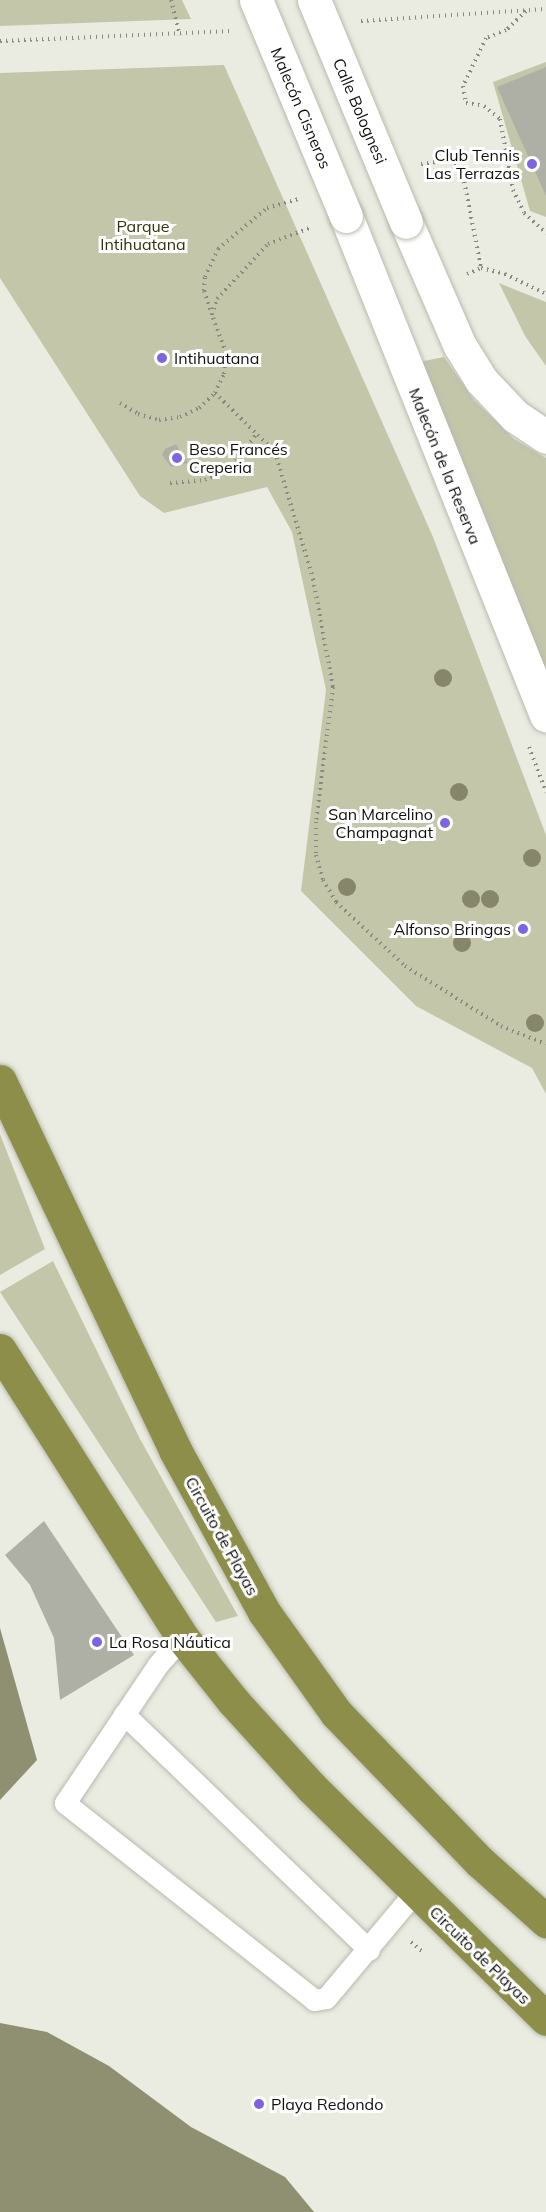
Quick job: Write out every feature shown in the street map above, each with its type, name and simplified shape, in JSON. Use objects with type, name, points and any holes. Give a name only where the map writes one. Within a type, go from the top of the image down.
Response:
[{"type":"highway","name":"Circuito de Playas","points":[[0,1081],[176,1450],[264,1612],[336,1713],[480,1862],[546,1921]]},
{"type":"highway","name":"Circuito de Playas","points":[[0,1350],[182,1637],[310,1787],[546,2019]]},
{"type":"main road","name":"Malecón Cisneros","points":[[256,0],[346,218]]},
{"type":"main road","name":"Calle Bolognesi","points":[[314,0],[434,290],[465,355],[491,394],[515,416],[546,437]]},
{"type":"main road","name":"Malecón de la Reserva","points":[[346,218],[546,715]]},
{"type":"lane","points":[[182,1637],[124,1714],[65,1803],[308,1998],[326,1998],[369,1950],[415,1892]]},
{"type":"lane","points":[[124,1714],[369,1950]]},
{"type":"path","points":[[171,0],[180,35]]},
{"type":"path","points":[[526,11],[506,30],[486,38],[463,86],[466,103],[483,106],[500,119],[513,190],[524,213],[546,233]]},
{"type":"path","points":[[120,403],[138,414],[170,418],[200,408],[215,393],[224,374],[226,353],[212,315],[226,285],[256,254],[279,238],[346,218]]},
{"type":"path","points":[[434,290],[481,268],[505,274],[546,294]]},
{"type":"path","points":[[215,393],[275,452],[313,579],[333,687],[316,822],[316,855],[323,880],[351,918],[405,966],[484,1017],[546,1044]]},
{"type":"path","points":[[170,483],[205,480],[222,473],[236,461],[256,434]]},
{"type":"green space","points":[[0,0],[182,0],[191,19],[0,26]]},
{"type":"green space","name":"Club Tennis Las Terrazas","points":[[546,62],[546,217],[530,211],[493,82]]},
{"type":"green space","name":"Parque Intihuatana","points":[[224,65],[433,537],[546,835],[546,1094],[532,1068],[416,1006],[301,891],[326,690],[292,532],[267,487],[164,513],[140,496],[0,278],[0,73]]},
{"type":"green space","points":[[499,283],[546,302],[546,366],[525,336]]},
{"type":"green space","points":[[444,357],[474,400],[514,439],[546,458],[546,684],[419,362]]},
{"type":"green space","points":[[0,1134],[45,1249],[0,1275]]},
{"type":"green space","points":[[53,1261],[139,1437],[238,1616],[216,1622],[0,1292]]},
{"type":"shaded area","points":[[0,1628],[37,1760],[0,1800]]},
{"type":"shaded area","points":[[0,2023],[47,2032],[109,2066],[191,2127],[285,2177],[314,2212],[0,2212]]},
{"type":"building","name":"Club Tennis Las Terrazas","points":[[546,67],[546,196],[497,87]]},
{"type":"building","points":[[176,444],[188,463],[171,467],[162,455],[165,449]]},
{"type":"building","points":[[44,1521],[134,1655],[60,1700],[54,1638],[30,1585],[5,1555]]},
{"type":"place","name":"Club Tennis Las Terrazas","points":[[532,164]]},
{"type":"place","name":"Intihuatana","points":[[162,358]]},
{"type":"place","name":"Beso Francés Creperia","points":[[177,458]]},
{"type":"place","name":"San Marcelino Champagnat","points":[[445,823]]},
{"type":"place","name":"Alfonso Bringas","points":[[523,929]]},
{"type":"place","name":"La Rosa Náutica","points":[[97,1642]]},
{"type":"place","name":"Playa Redondo","points":[[259,2104]]}]
